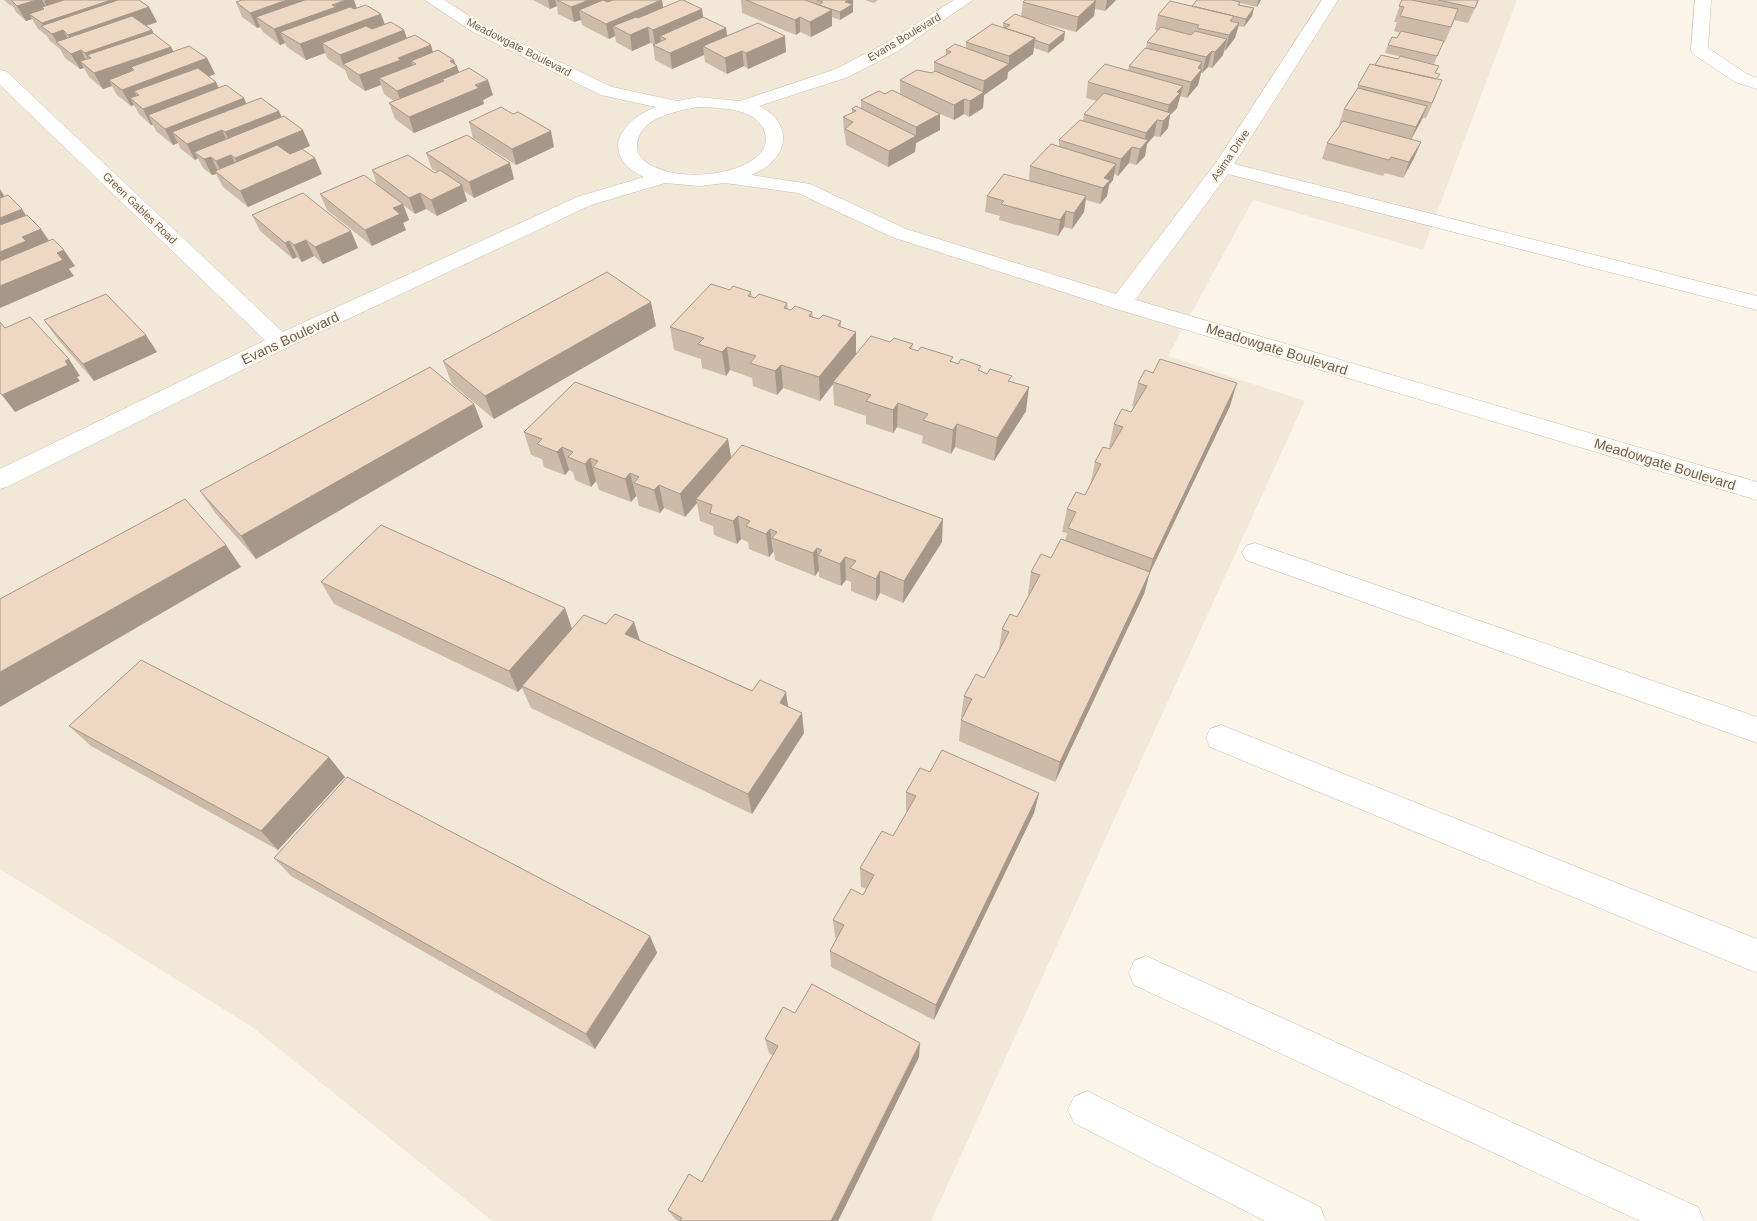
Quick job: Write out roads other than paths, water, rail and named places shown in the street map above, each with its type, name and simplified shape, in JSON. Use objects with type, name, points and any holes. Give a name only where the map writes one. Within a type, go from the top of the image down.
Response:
[{"type":"street","name":"Meadowgate Boulevard","points":[[433,0],[479,29],[607,91],[676,106]]},
{"type":"street","name":"Evans Boulevard","points":[[798,105],[842,73],[892,47],[965,0]]},
{"type":"street","name":"Asima Drive","points":[[1121,303],[1223,167],[1330,0]]},
{"type":"street","points":[[1703,0],[1699,50],[1741,78],[1757,84]]},
{"type":"street","name":"Evans Boulevard","points":[[742,106],[842,73]]},
{"type":"street","name":"Green Gables Road","points":[[0,74],[280,342]]},
{"type":"street","name":"Meadowgate Boulevard","points":[[607,91],[641,121]]},
{"type":"street","points":[[698,102],[722,102],[742,106],[777,120],[776,137],[772,150],[759,163],[744,171],[725,177],[683,180],[663,177],[647,171],[634,162],[628,152],[627,141],[631,131],[641,121],[656,112],[698,102]]},
{"type":"street","name":"Meadowgate Boulevard","points":[[772,150],[803,188]]},
{"type":"street","name":"Evans Boulevard","points":[[584,201],[634,162]]},
{"type":"street","points":[[1223,167],[1757,303]]},
{"type":"street","name":"Evans Boulevard","points":[[0,480],[280,342],[584,201],[663,177]]},
{"type":"street","name":"Meadowgate Boulevard","points":[[725,177],[803,188],[899,233],[1121,303],[1757,491]]},
{"type":"street","points":[[1255,553],[1757,730]]},
{"type":"street","points":[[1221,738],[1757,956]]},
{"type":"street","points":[[1146,973],[1684,1221]]},
{"type":"street","points":[[1087,1110],[1306,1221]]}]
